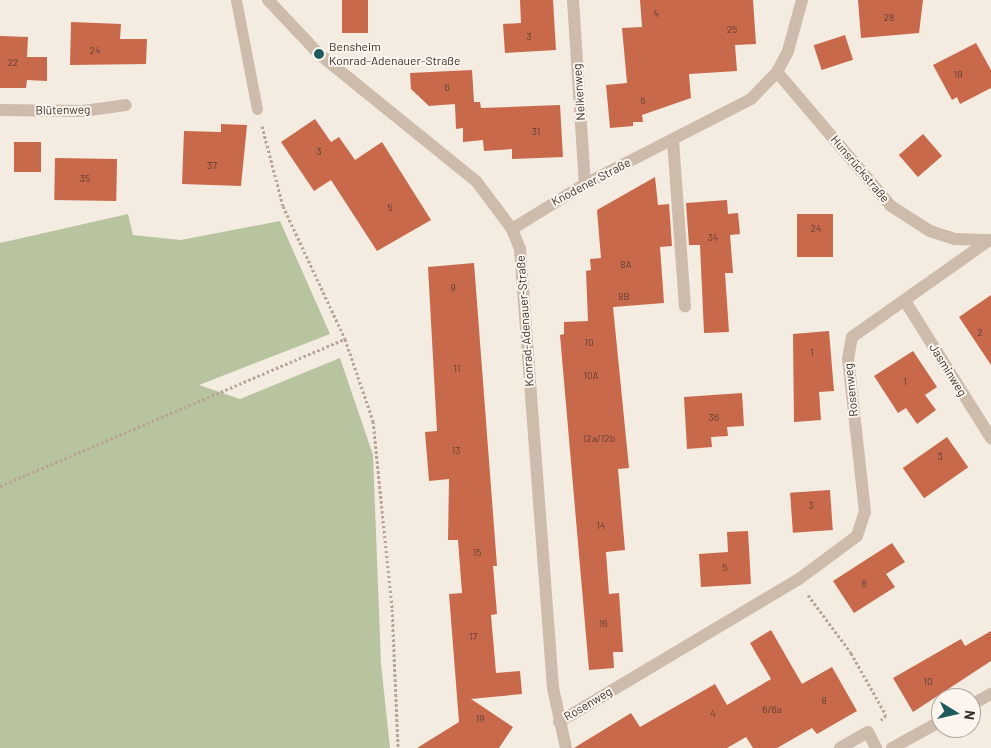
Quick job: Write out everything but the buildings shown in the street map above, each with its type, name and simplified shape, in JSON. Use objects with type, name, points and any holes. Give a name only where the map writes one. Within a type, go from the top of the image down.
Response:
[{"type":"street","name":"Konrad-Adenauer-Straße","points":[[268,0],[319,54],[476,180],[512,229],[520,249],[559,722],[566,748]]},
{"type":"street","name":"Nelkenweg","points":[[573,0],[585,184]]},
{"type":"street","name":"Knodener Straße","points":[[512,229],[585,184],[751,99],[777,72],[788,51],[802,0]]},
{"type":"street","name":"Hunsrückstraße","points":[[777,72],[891,206],[930,231],[955,240],[990,240]]},
{"type":"street","name":"Blütenweg","points":[[0,110],[83,111],[126,105]]},
{"type":"street","points":[[673,140],[685,307]]},
{"type":"street","name":"Rosenweg","points":[[559,722],[799,579],[857,536],[865,512],[848,359],[852,337],[990,240]]},
{"type":"street","name":"Jasminweg","points":[[905,301],[991,438]]},
{"type":"street","points":[[892,748],[931,727]]},
{"type":"street","points":[[840,748],[868,732],[876,748]]},
{"type":"lane","points":[[236,0],[257,109]]},
{"type":"path","points":[[257,109],[283,206],[345,339],[373,421],[392,609],[398,748]]},
{"type":"path","points":[[0,486],[345,339]]},
{"type":"path","points":[[799,579],[851,653],[886,715],[868,732]]},
{"type":"green space","points":[[128,214],[133,235],[181,240],[280,221],[330,334],[199,385],[240,399],[340,358],[373,455],[381,664],[390,748],[0,748],[0,243]]},
{"type":"place","name":"Bensheim Konrad-Adenauer-Straße","points":[[319,54]]}]
